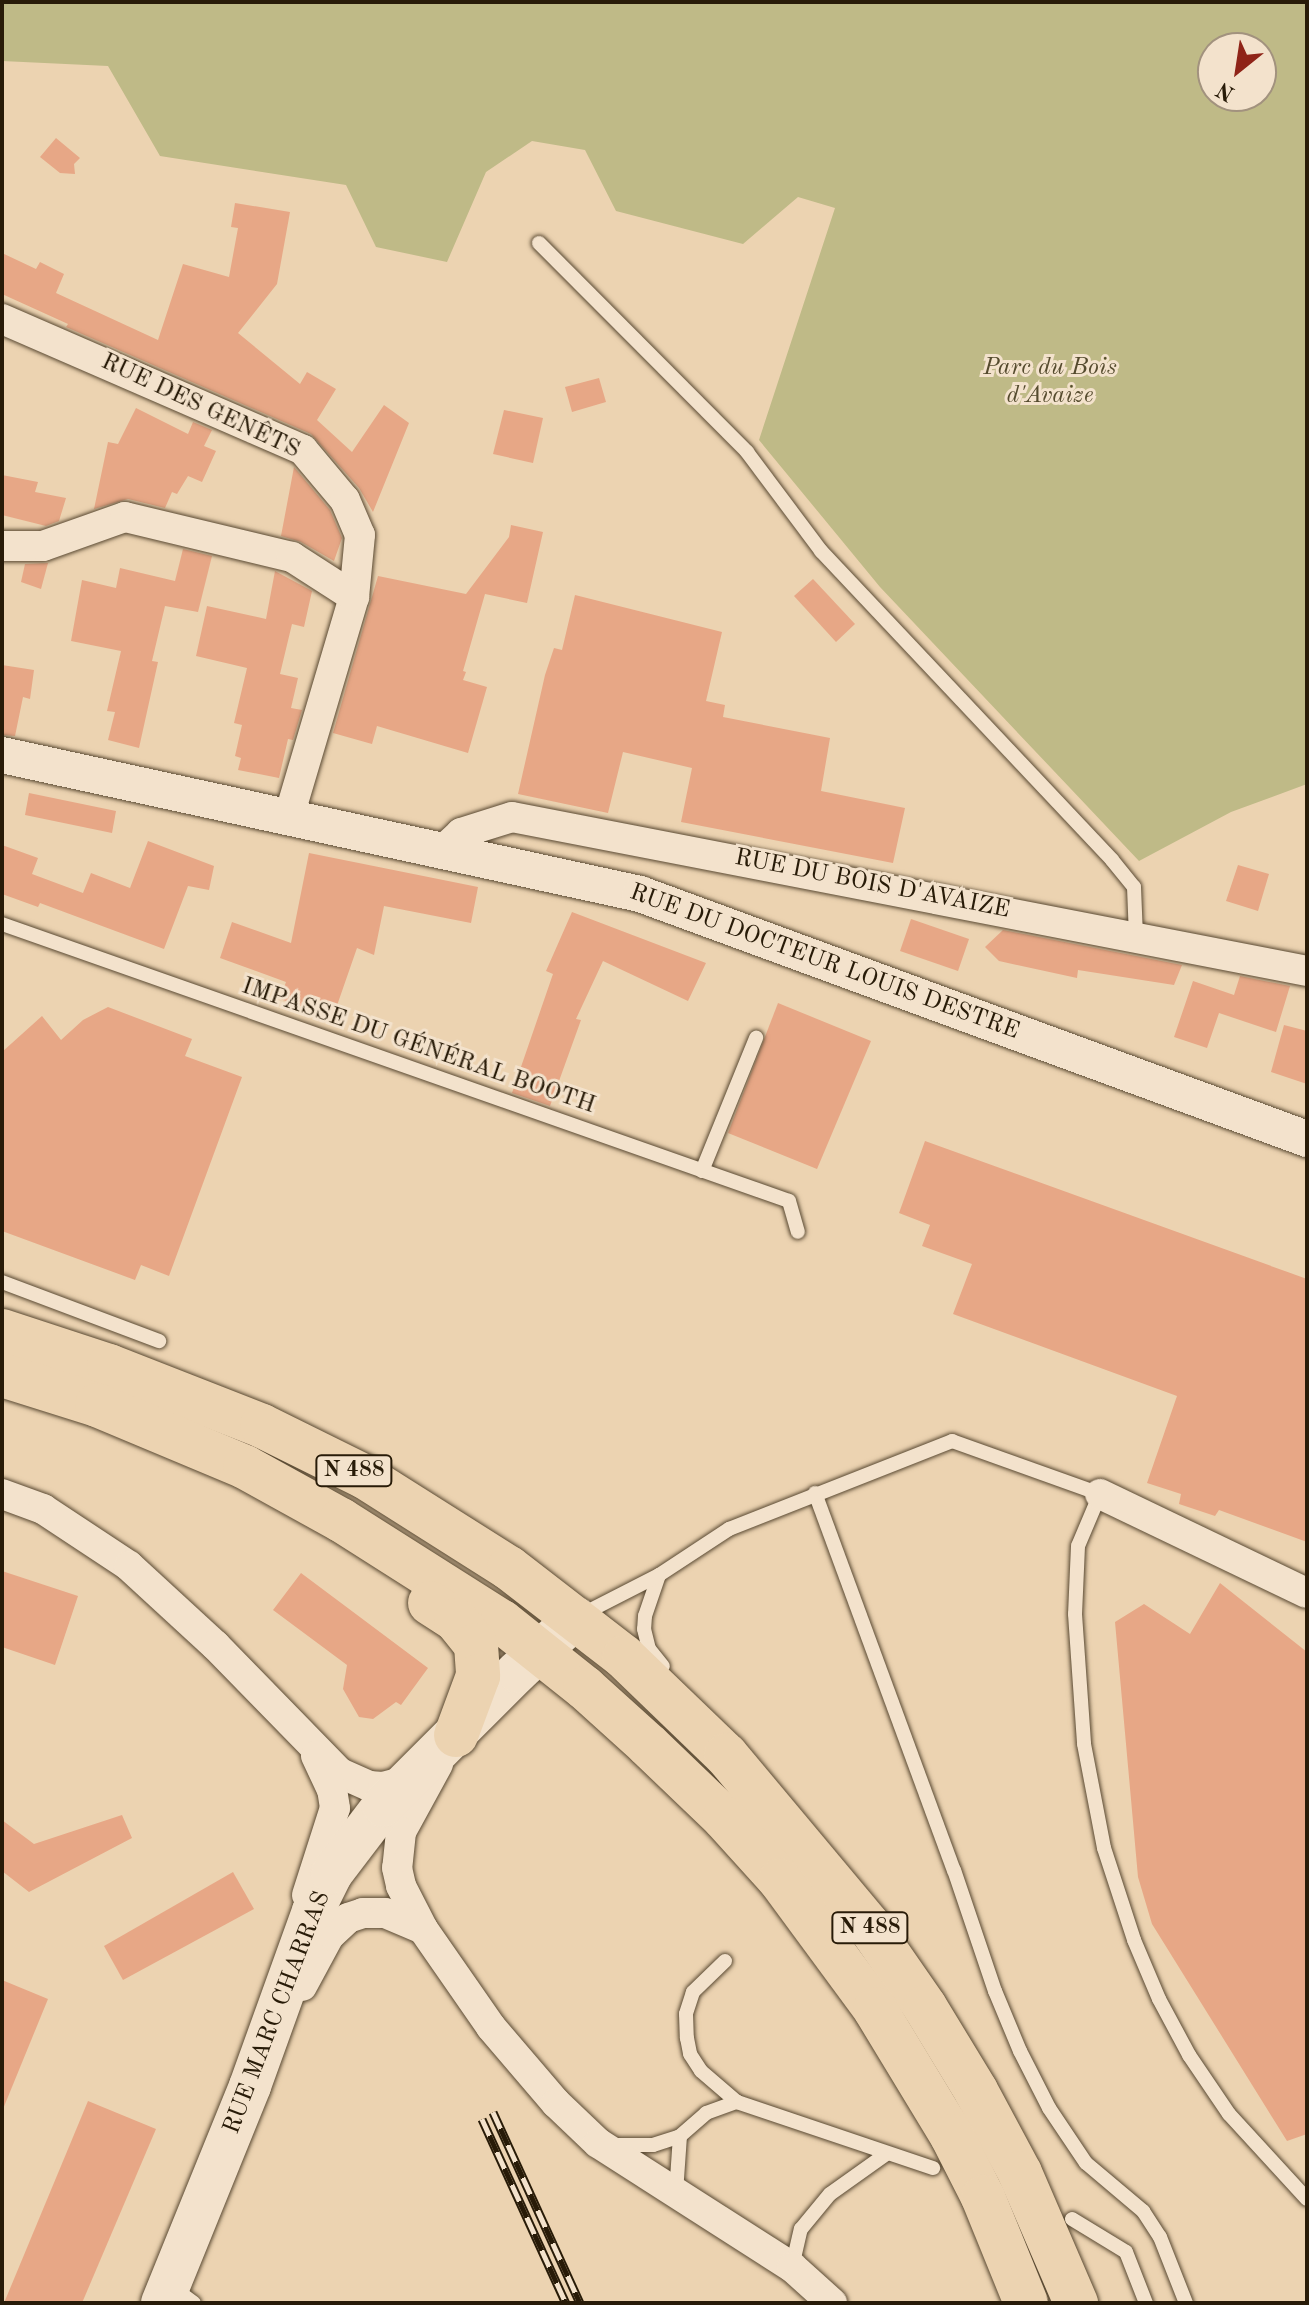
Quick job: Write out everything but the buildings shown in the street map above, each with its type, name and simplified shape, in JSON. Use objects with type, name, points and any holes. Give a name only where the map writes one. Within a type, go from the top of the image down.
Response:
[{"type":"main road","name":"N 488","points":[[2,1331],[109,1366],[262,1426],[352,1470],[509,1568],[576,1618],[681,1710],[770,1805],[852,1904],[932,2019],[1020,2173],[1076,2303]]},
{"type":"main road","name":"N 488","points":[[2,1375],[97,1405],[245,1467],[417,1566],[539,1650],[724,1818],[780,1880],[834,1950],[904,2055],[952,2136],[983,2197],[1026,2303]]},
{"type":"main road","points":[[245,1467],[292,1472],[325,1486],[444,1554],[537,1618],[554,1623],[576,1618]]},
{"type":"main road","points":[[245,1467],[290,1510],[456,1620],[469,1633],[476,1645],[478,1676],[472,1698],[452,1738]]},
{"type":"main road","name":"RUE MARC CHARRAS","points":[[176,2298],[298,1954],[332,1873],[354,1839],[409,1780],[539,1650],[576,1618]]},
{"type":"main road","points":[[539,1650],[556,1647],[576,1654],[714,1771],[770,1805]]},
{"type":"street","name":"RUE DES GENÊTS","points":[[2,319],[303,450],[345,500],[360,535],[354,597],[289,816]]},
{"type":"street","points":[[2,546],[43,546],[125,517],[292,557],[354,597]]},
{"type":"street","name":"RUE DU DOCTEUR LOUIS DESTRE","points":[[2,755],[640,894],[1307,1139]]},
{"type":"street","name":"RUE DU BOIS D'AVAIZE","points":[[443,850],[461,833],[512,817],[1307,971]]},
{"type":"street","points":[[2,1494],[43,1509],[129,1566],[215,1645],[312,1747],[354,1782],[383,1787],[409,1780]]},
{"type":"street","points":[[1100,1494],[1307,1593]]},
{"type":"street","points":[[452,1738],[401,1832],[397,1848],[401,1886],[423,1929],[491,2027],[556,2103],[598,2143],[792,2267],[832,2303]]},
{"type":"street","points":[[298,1954],[308,1889],[335,1808],[332,1790],[312,1747]]},
{"type":"street","points":[[271,2029],[295,1998],[329,1936],[348,1918],[363,1913],[385,1913],[423,1929]]},
{"type":"lane","points":[[539,243],[747,452],[821,551],[1112,860],[1134,887],[1136,937]]},
{"type":"lane","name":"IMPASSE DU GÉNÉRAL BOOTH","points":[[2,924],[789,1201],[798,1232]]},
{"type":"lane","points":[[702,1171],[756,1038]]},
{"type":"lane","points":[[2,1282],[159,1341]]},
{"type":"lane","points":[[576,1618],[659,1575],[729,1529],[952,1441],[1100,1494],[1078,1546],[1075,1614],[1084,1744],[1097,1820],[1114,1880],[1153,1985],[1189,2055],[1229,2114],[1307,2199]]},
{"type":"lane","points":[[815,1493],[954,1870],[995,1991],[1020,2051],[1049,2108],[1086,2163],[1143,2211],[1160,2237],[1186,2303]]},
{"type":"lane","points":[[659,1575],[645,1616],[644,1629],[649,1649],[672,1675]]},
{"type":"lane","points":[[746,1753],[761,1777],[770,1805]]},
{"type":"lane","points":[[725,1961],[693,1992],[686,2014],[690,2054],[701,2071],[737,2102],[933,2168]]},
{"type":"lane","points":[[598,2143],[630,2147],[653,2145],[680,2136],[706,2113],[737,2102]]},
{"type":"lane","points":[[676,2194],[680,2136]]},
{"type":"lane","points":[[792,2267],[801,2229],[830,2194],[886,2154]]},
{"type":"lane","points":[[1072,2219],[1126,2252],[1146,2303]]},
{"type":"green space","name":"Parc du Bois d'Avaize","points":[[2,2],[1307,2],[1307,784],[1231,812],[1139,861],[880,587],[759,440],[835,208],[798,197],[743,244],[616,211],[585,150],[532,141],[486,172],[447,262],[376,247],[346,185],[160,156],[108,66],[2,61]]},
{"type":"railway","points":[[493,2112],[580,2303]]},
{"type":"railway","points":[[482,2119],[566,2303]]}]
